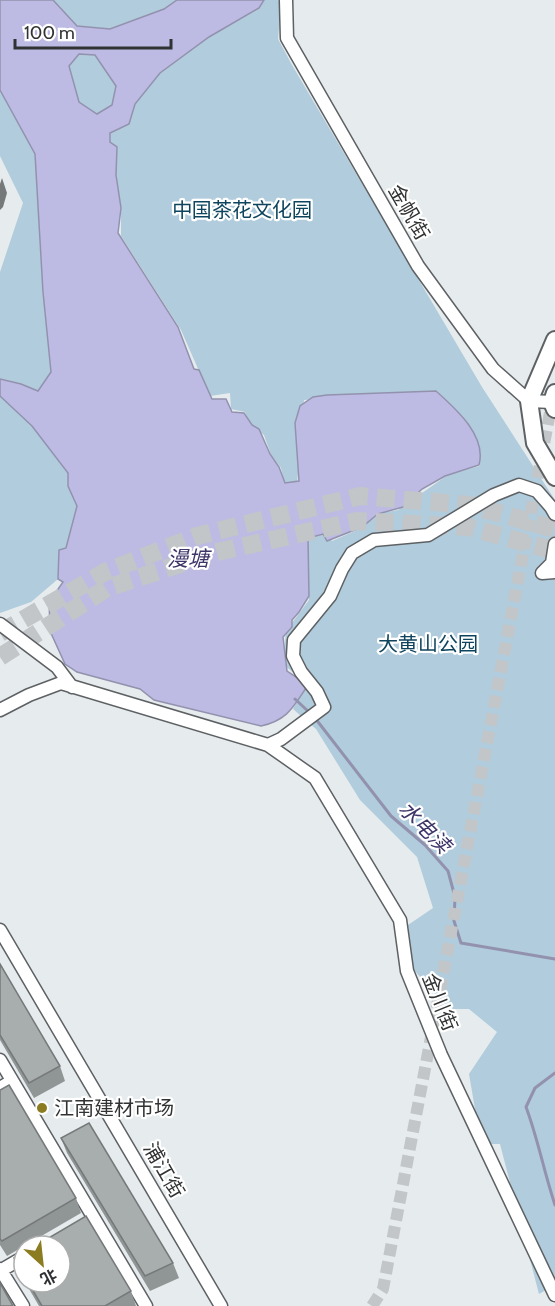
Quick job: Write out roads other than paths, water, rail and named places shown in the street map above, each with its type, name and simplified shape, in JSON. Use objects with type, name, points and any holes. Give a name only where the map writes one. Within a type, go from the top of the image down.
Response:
[{"type":"main road","points":[[555,340],[529,401],[535,443],[555,477]]},
{"type":"street","name":"金帆街","points":[[286,0],[287,38],[418,266],[493,369],[529,401]]},
{"type":"street","points":[[529,401],[554,401]]},
{"type":"street","points":[[268,745],[281,739],[324,707],[318,692],[301,672],[293,656],[294,640],[330,596],[342,568],[352,553],[374,540],[428,535],[494,495],[519,485],[537,491],[555,514]]},
{"type":"street","points":[[555,544],[552,563],[542,573],[555,572]]},
{"type":"street","points":[[0,624],[57,667],[72,687]]},
{"type":"street","points":[[0,710],[29,695],[61,683],[72,687]]},
{"type":"street","name":"金川街","points":[[72,687],[268,745],[315,778],[400,920],[407,971],[441,1055],[555,1295]]},
{"type":"street","name":"浦江街","points":[[0,930],[221,1306]]},
{"type":"street","points":[[0,1060],[87,1219],[146,1306]]},
{"type":"street","points":[[0,1088],[12,1081]]},
{"type":"street","points":[[0,1270],[23,1306]]},
{"type":"water","name":"漫塘","points":[[0,0],[53,0],[77,26],[110,29],[164,9],[177,0],[264,0],[259,8],[209,37],[160,73],[135,104],[129,124],[110,133],[110,142],[117,147],[116,175],[121,208],[118,233],[178,327],[194,369],[199,370],[212,399],[226,399],[232,412],[244,413],[252,425],[259,429],[285,483],[299,481],[295,423],[300,406],[313,397],[436,391],[461,415],[474,434],[480,454],[479,465],[445,476],[422,489],[403,507],[378,514],[362,527],[327,541],[323,534],[308,538],[309,596],[292,620],[292,627],[283,637],[287,671],[308,685],[289,712],[278,720],[261,726],[154,700],[140,689],[77,672],[65,664],[50,631],[49,598],[63,582],[58,579],[59,550],[66,548],[77,506],[68,486],[68,473],[32,426],[0,396],[0,379],[38,391],[51,372],[43,292],[35,154],[0,90]],"holes":[[[79,54],[95,55],[116,86],[112,105],[97,114],[79,102],[69,66]]]},
{"type":"waterway","name":"水电渎","points":[[295,699],[310,713]]},
{"type":"waterway","name":"水电渎","points":[[315,718],[391,816],[425,845],[448,871],[455,897],[454,921],[461,943],[555,959]]},
{"type":"waterway","name":"水电渎","points":[[555,1073],[535,1088],[526,1107],[555,1205]]},
{"type":"tunnel","points":[[372,1306],[383,1289],[552,402]]},
{"type":"tunnel","points":[[0,633],[105,572],[197,536],[360,496],[469,505],[555,529]]},
{"type":"tunnel","points":[[0,657],[107,588],[217,552],[357,521],[468,527],[555,551]]},
{"type":"place","name":"江南建材市场","points":[[42,1108]]},
{"type":"park label","name":"中国茶花文化园","points":[[242,210]]},
{"type":"park label","name":"大黄山公园","points":[[428,644]]}]
